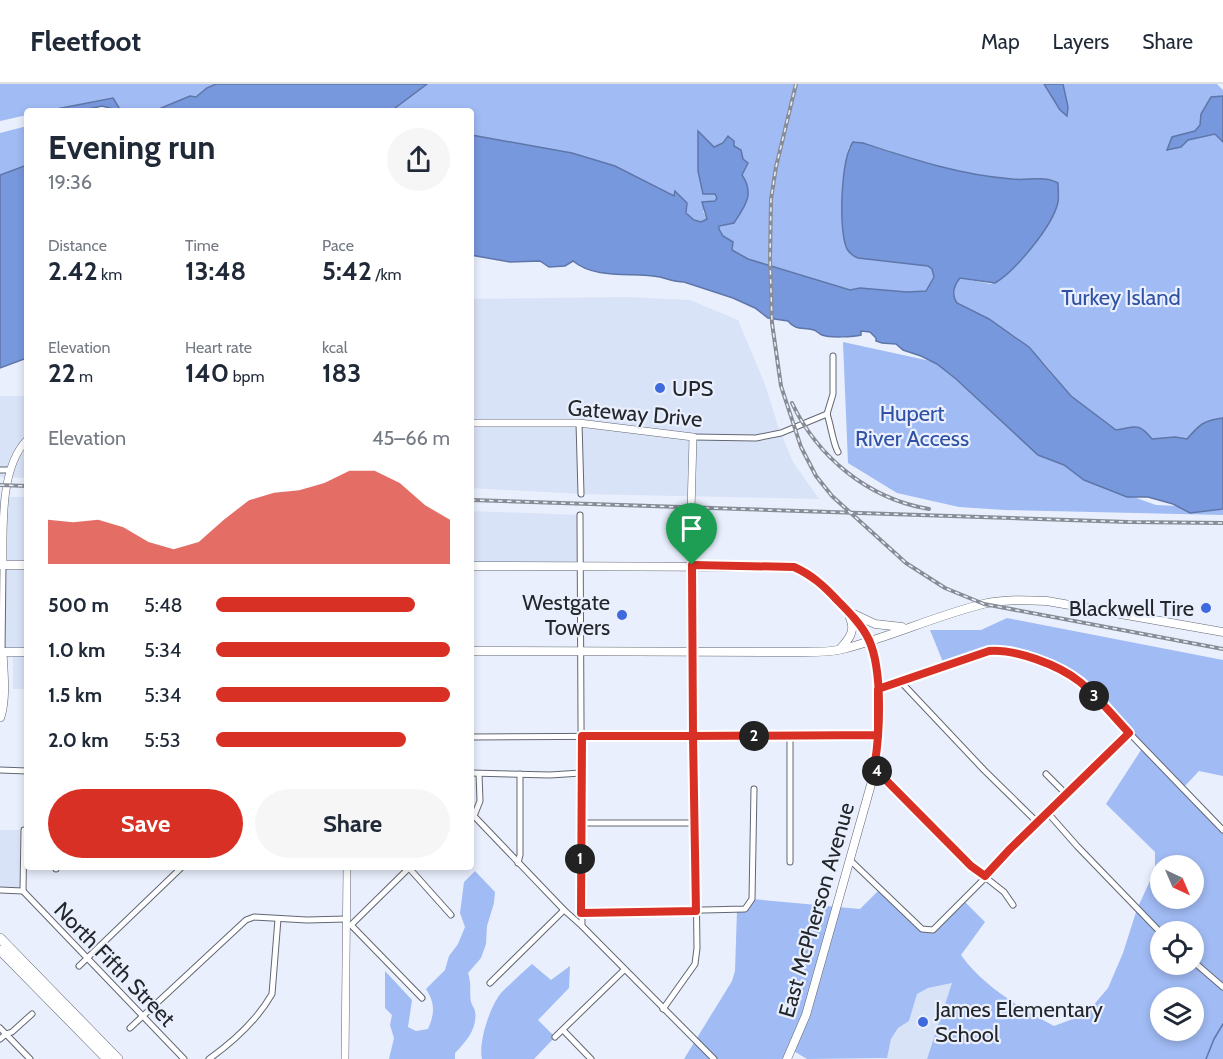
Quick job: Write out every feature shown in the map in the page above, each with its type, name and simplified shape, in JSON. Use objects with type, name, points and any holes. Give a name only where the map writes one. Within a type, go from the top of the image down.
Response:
[{"type":"highway","points":[[0,717],[3,700],[1,655]]},
{"type":"highway","points":[[0,938],[118,1059]]},
{"type":"highway","points":[[0,950],[107,1059]]},
{"type":"main road","points":[[2,565],[24,565]]},
{"type":"main road","points":[[474,566],[794,567],[810,574],[822,583],[870,640]]},
{"type":"main road","points":[[474,651],[792,652],[840,649],[984,604],[1018,600],[1047,601],[1223,632]]},
{"type":"main road","points":[[847,611],[875,624],[906,627]]},
{"type":"main road","points":[[840,649],[851,635],[853,628],[847,611]]},
{"type":"main road","name":"East McPherson Avenue","points":[[787,1059],[806,1015],[874,768],[878,735],[878,689],[870,640]]},
{"type":"main road","points":[[1,655],[24,652]]},
{"type":"street","points":[[833,356],[833,394],[827,414],[838,452]]},
{"type":"street","name":"Gateway Drive","points":[[474,423],[579,423],[693,437],[756,438],[781,433],[827,414]]},
{"type":"street","points":[[579,423],[581,494]]},
{"type":"street","points":[[663,1009],[695,964],[697,948],[693,736],[693,437]]},
{"type":"street","points":[[1,655],[4,470],[24,443]]},
{"type":"street","points":[[580,515],[582,926]]},
{"type":"street","points":[[878,689],[989,651],[1003,650],[1047,665],[1080,682],[1223,830]]},
{"type":"street","points":[[901,682],[1037,822]]},
{"type":"street","points":[[850,860],[922,929],[933,930],[1037,822],[1129,733]]},
{"type":"street","points":[[790,735],[790,862]]},
{"type":"street","points":[[474,736],[878,735]]},
{"type":"street","points":[[874,768],[971,866],[1004,892],[1013,905]]},
{"type":"street","points":[[0,770],[24,771]]},
{"type":"street","points":[[474,773],[581,773]]},
{"type":"street","points":[[474,814],[480,801],[478,774]]},
{"type":"street","points":[[518,863],[520,855],[520,774]]},
{"type":"street","points":[[1046,774],[1066,794]]},
{"type":"street","points":[[581,913],[745,909],[752,899],[754,789]]},
{"type":"street","points":[[1047,812],[1150,922]]},
{"type":"street","points":[[474,817],[714,1059]]},
{"type":"street","points":[[581,823],[695,823]]},
{"type":"street","points":[[0,891],[22,891],[24,860]]},
{"type":"street","points":[[79,966],[179,870]]},
{"type":"street","points":[[345,1059],[347,870]]},
{"type":"street","points":[[348,923],[408,870]]},
{"type":"street","points":[[412,870],[451,915]]},
{"type":"street","name":"North Fifth Street","points":[[22,891],[184,1059]]},
{"type":"street","points":[[490,982],[564,910]]},
{"type":"street","points":[[130,1028],[246,920],[254,917],[348,923],[422,998]]},
{"type":"street","points":[[209,1059],[234,1040],[267,1003],[272,994],[278,919]]},
{"type":"street","points":[[555,1037],[624,970]]},
{"type":"street","points":[[1204,971],[1223,987]]},
{"type":"street","points":[[0,1039],[12,1032],[32,1014]]},
{"type":"street","points":[[0,1028],[30,1059]]},
{"type":"street","points":[[562,1030],[591,1059]]},
{"type":"shaded area","points":[[216,84],[427,84],[395,108],[161,108],[190,96],[196,97]]},
{"type":"shaded area","points":[[1044,84],[1063,84],[1068,107],[1067,116],[1060,110]]},
{"type":"shaded area","points":[[1223,96],[1223,142],[1215,134],[1188,140],[1181,147],[1167,150],[1172,137],[1195,131],[1200,125],[1201,114],[1211,97]]},
{"type":"shaded area","points":[[113,98],[119,108],[102,106],[61,108]]},
{"type":"shaded area","points":[[698,131],[714,147],[723,143],[728,136],[734,141],[734,146],[741,150],[743,159],[748,163],[742,175],[748,188],[745,205],[734,223],[719,226],[723,236],[733,242],[732,250],[748,259],[850,290],[860,288],[907,292],[926,291],[934,277],[932,269],[928,266],[858,258],[847,249],[842,227],[842,195],[846,163],[853,142],[974,174],[1018,179],[1047,179],[1058,183],[1055,212],[1041,235],[1013,269],[995,283],[960,278],[954,290],[955,300],[989,319],[1029,347],[1071,396],[1116,430],[1136,427],[1152,439],[1175,437],[1187,439],[1202,424],[1223,418],[1223,509],[1190,513],[1173,504],[1148,497],[1127,497],[1084,480],[1064,465],[1038,455],[937,364],[903,350],[896,344],[876,341],[870,332],[861,331],[861,335],[853,336],[821,335],[814,330],[797,327],[788,321],[768,318],[755,308],[733,298],[684,282],[660,277],[592,271],[573,261],[565,266],[549,267],[540,261],[510,262],[474,256],[474,136],[572,153],[615,166],[674,196],[675,191],[687,203],[686,213],[694,220],[701,222],[707,219],[702,202],[715,201],[717,198],[715,194],[703,194],[698,171]]},
{"type":"shaded area","points":[[24,166],[24,359],[0,368],[0,175]]},
{"type":"shaded area","points":[[627,297],[690,300],[738,320],[765,384],[778,426],[793,462],[819,499],[581,494],[474,488],[474,299]]},
{"type":"shaded area","points":[[0,396],[24,396],[24,478],[0,477]]},
{"type":"shaded area","points":[[0,497],[24,497],[24,689],[13,689],[13,653],[0,652]]},
{"type":"shaded area","points":[[474,511],[580,515],[580,565],[474,566]]},
{"type":"shaded area","points":[[0,830],[24,830],[23,891],[0,890]]},
{"type":"shaded area","name":"James Elementary School","points":[[953,983],[927,1059],[880,1059],[887,1058],[891,1039],[898,1028],[909,1021],[917,994],[928,988]]},
{"type":"green space","points":[[0,84],[216,84],[196,97],[190,96],[161,108],[119,108],[113,98],[61,108],[24,108],[24,116],[0,121]]},
{"type":"green space","name":"Turkey Island","points":[[427,84],[1044,84],[1060,110],[1067,116],[1068,107],[1063,84],[1217,84],[1223,90],[1223,96],[1211,97],[1201,114],[1200,125],[1167,150],[1181,147],[1188,140],[1215,134],[1223,142],[1223,418],[1202,424],[1187,439],[1175,437],[1152,439],[1136,427],[1116,430],[1071,396],[1045,364],[1019,339],[989,319],[957,303],[954,290],[960,278],[991,284],[1034,244],[1057,205],[1048,179],[987,177],[957,172],[927,165],[880,147],[851,144],[848,149],[842,195],[845,237],[858,258],[928,266],[932,269],[934,277],[927,291],[907,292],[860,288],[850,290],[747,259],[732,250],[719,229],[739,181],[743,162],[741,151],[734,146],[728,136],[723,143],[714,147],[698,132],[698,149],[717,198],[703,211],[707,220],[700,221],[690,217],[676,191],[674,196],[615,166],[572,153],[474,136],[474,108],[395,108]]},
{"type":"green space","points":[[24,127],[24,166],[0,175],[0,133]]},
{"type":"green space","name":"Hupert River Access","points":[[843,342],[935,362],[1111,489],[1156,505],[1223,508],[1223,515],[959,507],[897,493],[848,463]]},
{"type":"green space","points":[[1007,618],[1223,660],[1223,776],[1199,771],[1183,788],[1223,830],[1223,1059],[927,1059],[952,983],[928,988],[917,994],[909,1021],[898,1028],[891,1039],[887,1058],[807,1059],[792,1050],[787,1059],[684,1059],[732,981],[735,971],[737,910],[745,909],[752,899],[860,909],[880,889],[922,929],[930,931],[963,900],[985,922],[961,955],[991,986],[1028,1012],[1054,1026],[1086,1014],[1108,988],[1123,953],[1137,909],[1150,881],[1150,909],[1204,909],[1204,855],[1155,855],[1155,852],[1106,804],[1143,747],[1080,682],[1065,673],[1003,650],[989,651],[945,667],[930,630],[981,630]]},
{"type":"green space","points":[[475,871],[495,892],[487,926],[486,944],[481,958],[468,973],[471,1002],[475,1011],[473,1029],[455,1053],[455,1059],[389,1059],[394,1038],[390,1025],[392,1015],[385,1008],[385,971],[412,1000],[408,1027],[416,1031],[428,1029],[433,1008],[426,989],[445,970],[449,956],[458,944],[465,927],[460,913],[464,882]]},
{"type":"green space","points":[[532,964],[551,980],[570,966],[569,988],[538,1020],[555,1037],[534,1059],[482,1059],[483,1035],[497,999]]},
{"type":"waterway","points":[[1206,1059],[1223,1024]]},
{"type":"railway","points":[[796,84],[776,167],[771,199],[772,323],[781,386],[801,447],[816,476],[832,496],[906,563],[945,588],[984,604],[1223,649]]},
{"type":"railway","points":[[792,403],[816,441],[848,473],[866,486],[886,496],[929,509]]},
{"type":"railway","points":[[0,485],[24,486]]},
{"type":"railway","points":[[474,500],[1128,522],[1223,523]]},
{"type":"place","name":"UPS","points":[[660,388]]},
{"type":"place","name":"Blackwell Tire","points":[[1206,608]]},
{"type":"place","name":"Westgate Towers","points":[[622,615]]},
{"type":"place","name":"James Elementary School","points":[[923,1022]]},
{"type":"route","points":[[692,565],[693,736],[582,736],[581,913],[696,911],[693,736],[878,735],[878,689],[989,651],[1003,650],[1047,665],[1080,682],[1129,733],[985,876],[971,866],[874,768],[878,746],[878,689],[870,640],[856,620],[822,583],[810,574],[794,567],[692,565]]}]
